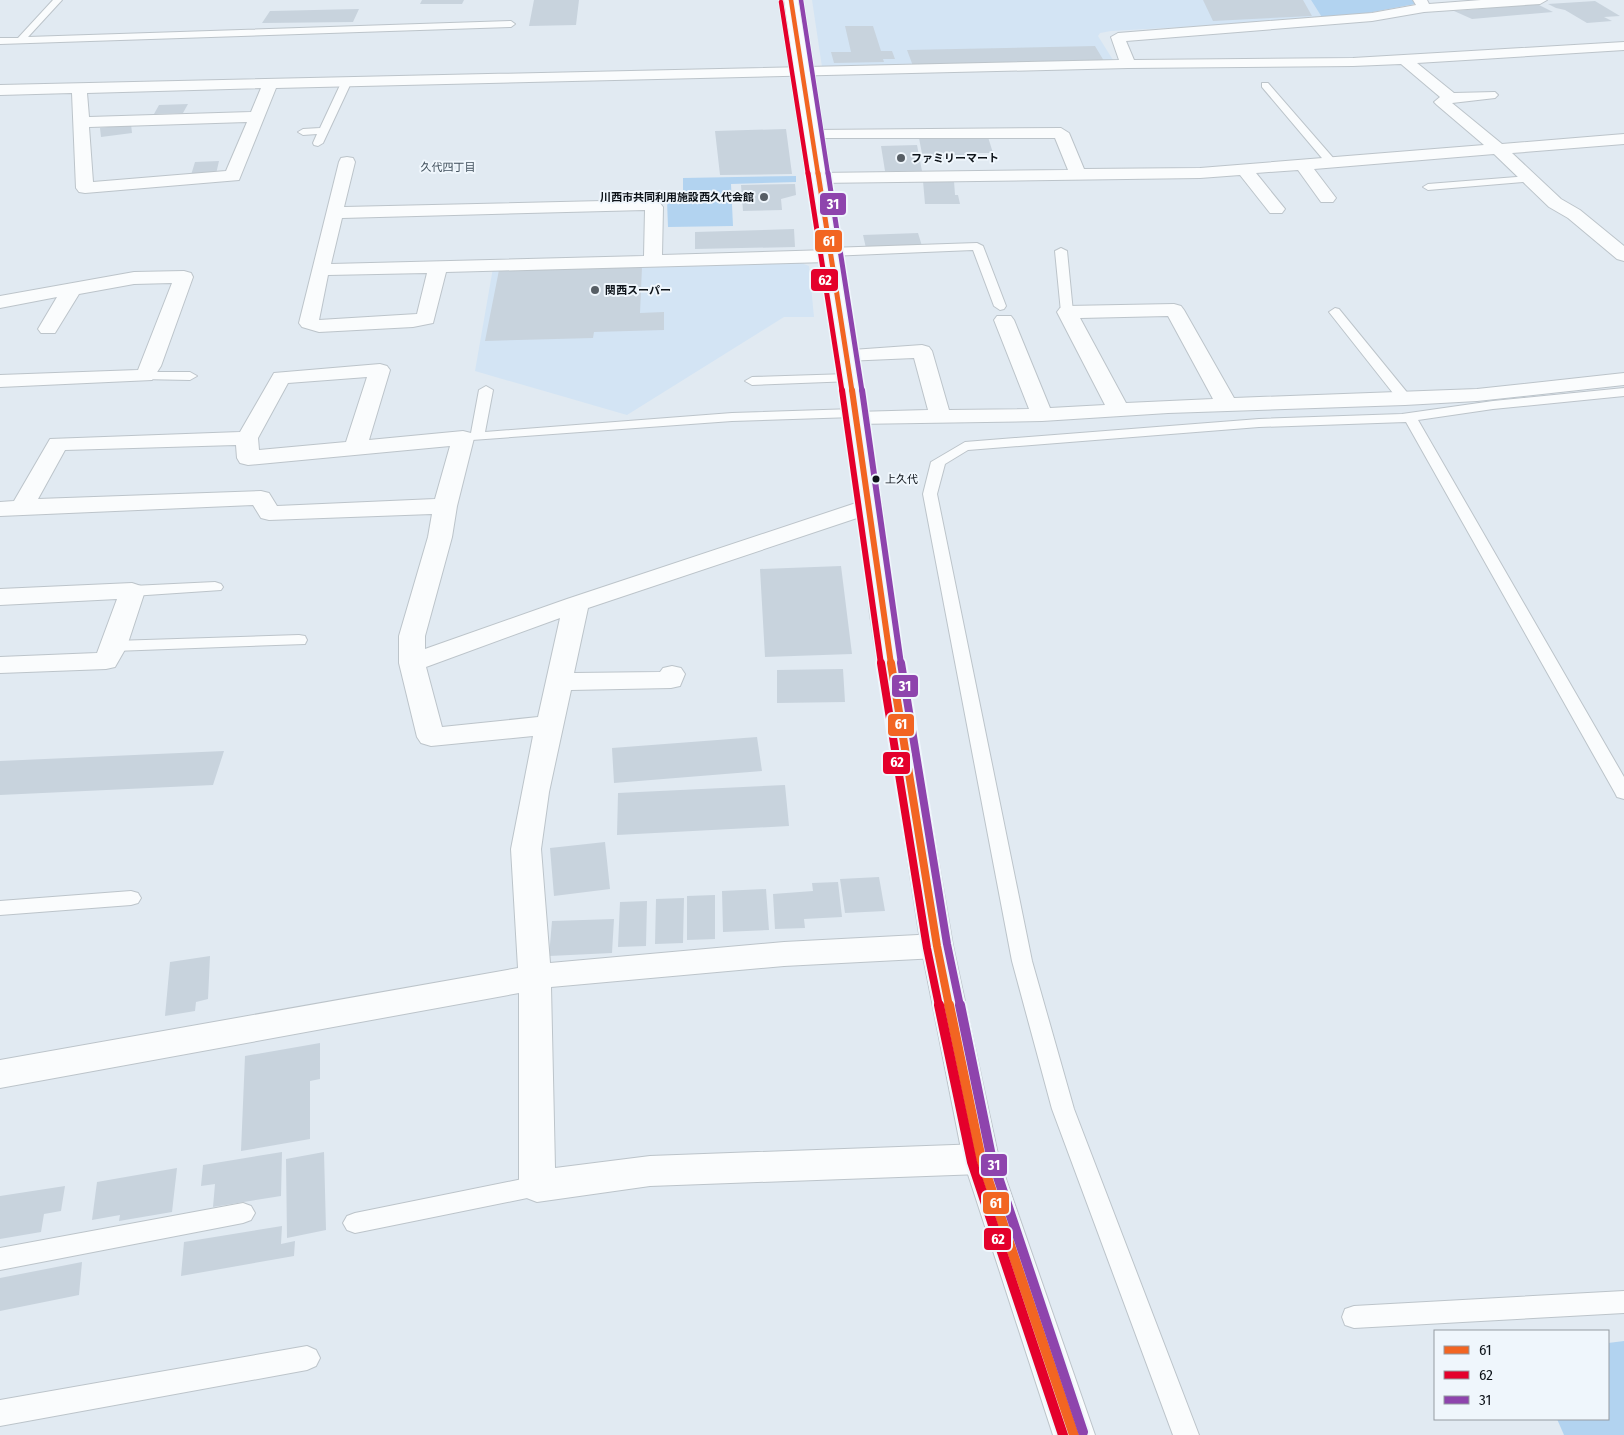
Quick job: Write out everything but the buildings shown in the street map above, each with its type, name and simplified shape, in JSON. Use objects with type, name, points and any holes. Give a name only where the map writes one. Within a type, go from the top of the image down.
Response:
[{"type":"street","points":[[791,0],[804,72],[817,178],[854,416],[870,506],[882,614],[937,946],[981,1159],[1074,1435]]},
{"type":"street","points":[[1128,64],[1118,36],[1372,17],[1422,4],[1540,0]]},
{"type":"street","points":[[0,90],[1404,59],[1624,46]]},
{"type":"street","points":[[1404,59],[1450,98]]},
{"type":"street","points":[[79,89],[85,188],[233,176],[270,85]]},
{"type":"street","points":[[1490,96],[1450,98],[1442,102],[1497,148],[1555,203],[1574,214],[1624,255]]},
{"type":"street","points":[[82,122],[257,117]]},
{"type":"street","points":[[813,135],[1061,133],[1078,174]]},
{"type":"street","points":[[817,178],[1200,173],[1624,139]]},
{"type":"street","points":[[347,162],[309,323],[319,326],[413,321],[426,318],[438,266]]},
{"type":"street","points":[[1302,164],[1327,198]]},
{"type":"street","points":[[1244,169],[1276,209]]},
{"type":"street","points":[[334,213],[645,205],[654,207],[653,261]]},
{"type":"street","points":[[320,270],[829,254]]},
{"type":"street","points":[[0,302],[134,278],[185,273],[151,366],[145,376],[0,381]]},
{"type":"street","points":[[48,329],[72,289]]},
{"type":"street","points":[[1119,410],[1066,312],[1174,310],[1227,405]]},
{"type":"street","points":[[1002,313],[1042,415]]},
{"type":"street","points":[[847,367],[922,351],[940,416]]},
{"type":"street","points":[[356,447],[380,370],[281,377],[247,438],[248,458],[470,437],[445,506],[440,537],[412,636],[412,663],[431,737],[551,725]]},
{"type":"street","points":[[854,416],[1042,415],[1227,405],[1407,408],[1477,395],[1624,379]]},
{"type":"street","points":[[11,508],[58,444],[247,438]]},
{"type":"street","points":[[11,508],[261,498],[270,513],[445,506]]},
{"type":"street","points":[[412,663],[576,604],[870,506]]},
{"type":"street","points":[[0,597],[132,591],[114,646],[106,661],[0,665]]},
{"type":"street","points":[[576,604],[535,792],[526,849],[535,978],[537,1186],[650,1171],[981,1159]]},
{"type":"street","points":[[558,682],[671,680]]},
{"type":"street","points":[[0,1074],[535,978],[784,954],[937,946]]},
{"type":"lane","points":[[22,39],[58,0]]},
{"type":"lane","points":[[0,41],[511,24]]},
{"type":"lane","points":[[318,143],[346,83]]},
{"type":"lane","points":[[1264,85],[1331,162]]},
{"type":"lane","points":[[303,132],[323,131]]},
{"type":"lane","points":[[1428,187],[1530,179]]},
{"type":"lane","points":[[829,254],[977,246],[1002,313]]},
{"type":"lane","points":[[1061,251],[1066,312]]},
{"type":"lane","points":[[1335,312],[1407,408],[1624,793]]},
{"type":"lane","points":[[752,381],[847,367]]},
{"type":"lane","points":[[145,376],[190,376]]},
{"type":"lane","points":[[486,390],[470,437],[732,417],[854,416]]},
{"type":"lane","points":[[1186,1435],[1062,1109],[1022,961],[930,494],[938,462],[966,446],[1259,423],[1407,408],[1493,405],[1624,392]]},
{"type":"lane","points":[[132,591],[215,587]]},
{"type":"lane","points":[[114,646],[299,640]]},
{"type":"lane","points":[[0,908],[131,898]]},
{"type":"lane","points":[[355,1224],[537,1186]]},
{"type":"lane","points":[[0,1258],[243,1213]]},
{"type":"lane","points":[[1354,1317],[1624,1302]]},
{"type":"lane","points":[[0,1413],[307,1358]]},
{"type":"shaded area","points":[[812,0],[1311,0],[1323,19],[1100,33],[1098,36],[1113,60],[1104,63],[822,67]]},
{"type":"shaded area","points":[[1311,0],[1413,0],[1415,4],[1352,16],[1323,19]]},
{"type":"shaded area","points":[[796,176],[796,182],[731,184],[733,226],[668,227],[667,201],[683,201],[683,178]]},
{"type":"shaded area","points":[[796,261],[809,266],[814,317],[784,317],[627,415],[475,371],[493,268]]},
{"type":"shaded area","points":[[1624,1341],[1624,1435],[1564,1435],[1557,1420],[1609,1420],[1609,1343]]},
{"type":"transit line","name":"61","points":[[791,0],[870,506],[883,614],[937,946],[981,1159],[1074,1435]]},
{"type":"transit line","name":"31","points":[[801,0],[880,504],[893,613],[947,944],[991,1156],[1083,1432]]},
{"type":"transit line","name":"62","points":[[781,2],[860,507],[873,616],[927,948],[972,1162],[1063,1435]]},
{"type":"place","name":"ファミリーマート","points":[[901,158]]},
{"type":"place","name":"川西市共同利用施設西久代会館","points":[[764,197]]},
{"type":"place","name":"関西スーパー","points":[[595,290]]},
{"type":"place","name":"上久代","points":[[876,479]]},
{"type":"district","name":"久代四丁目","points":[[448,167]]}]
